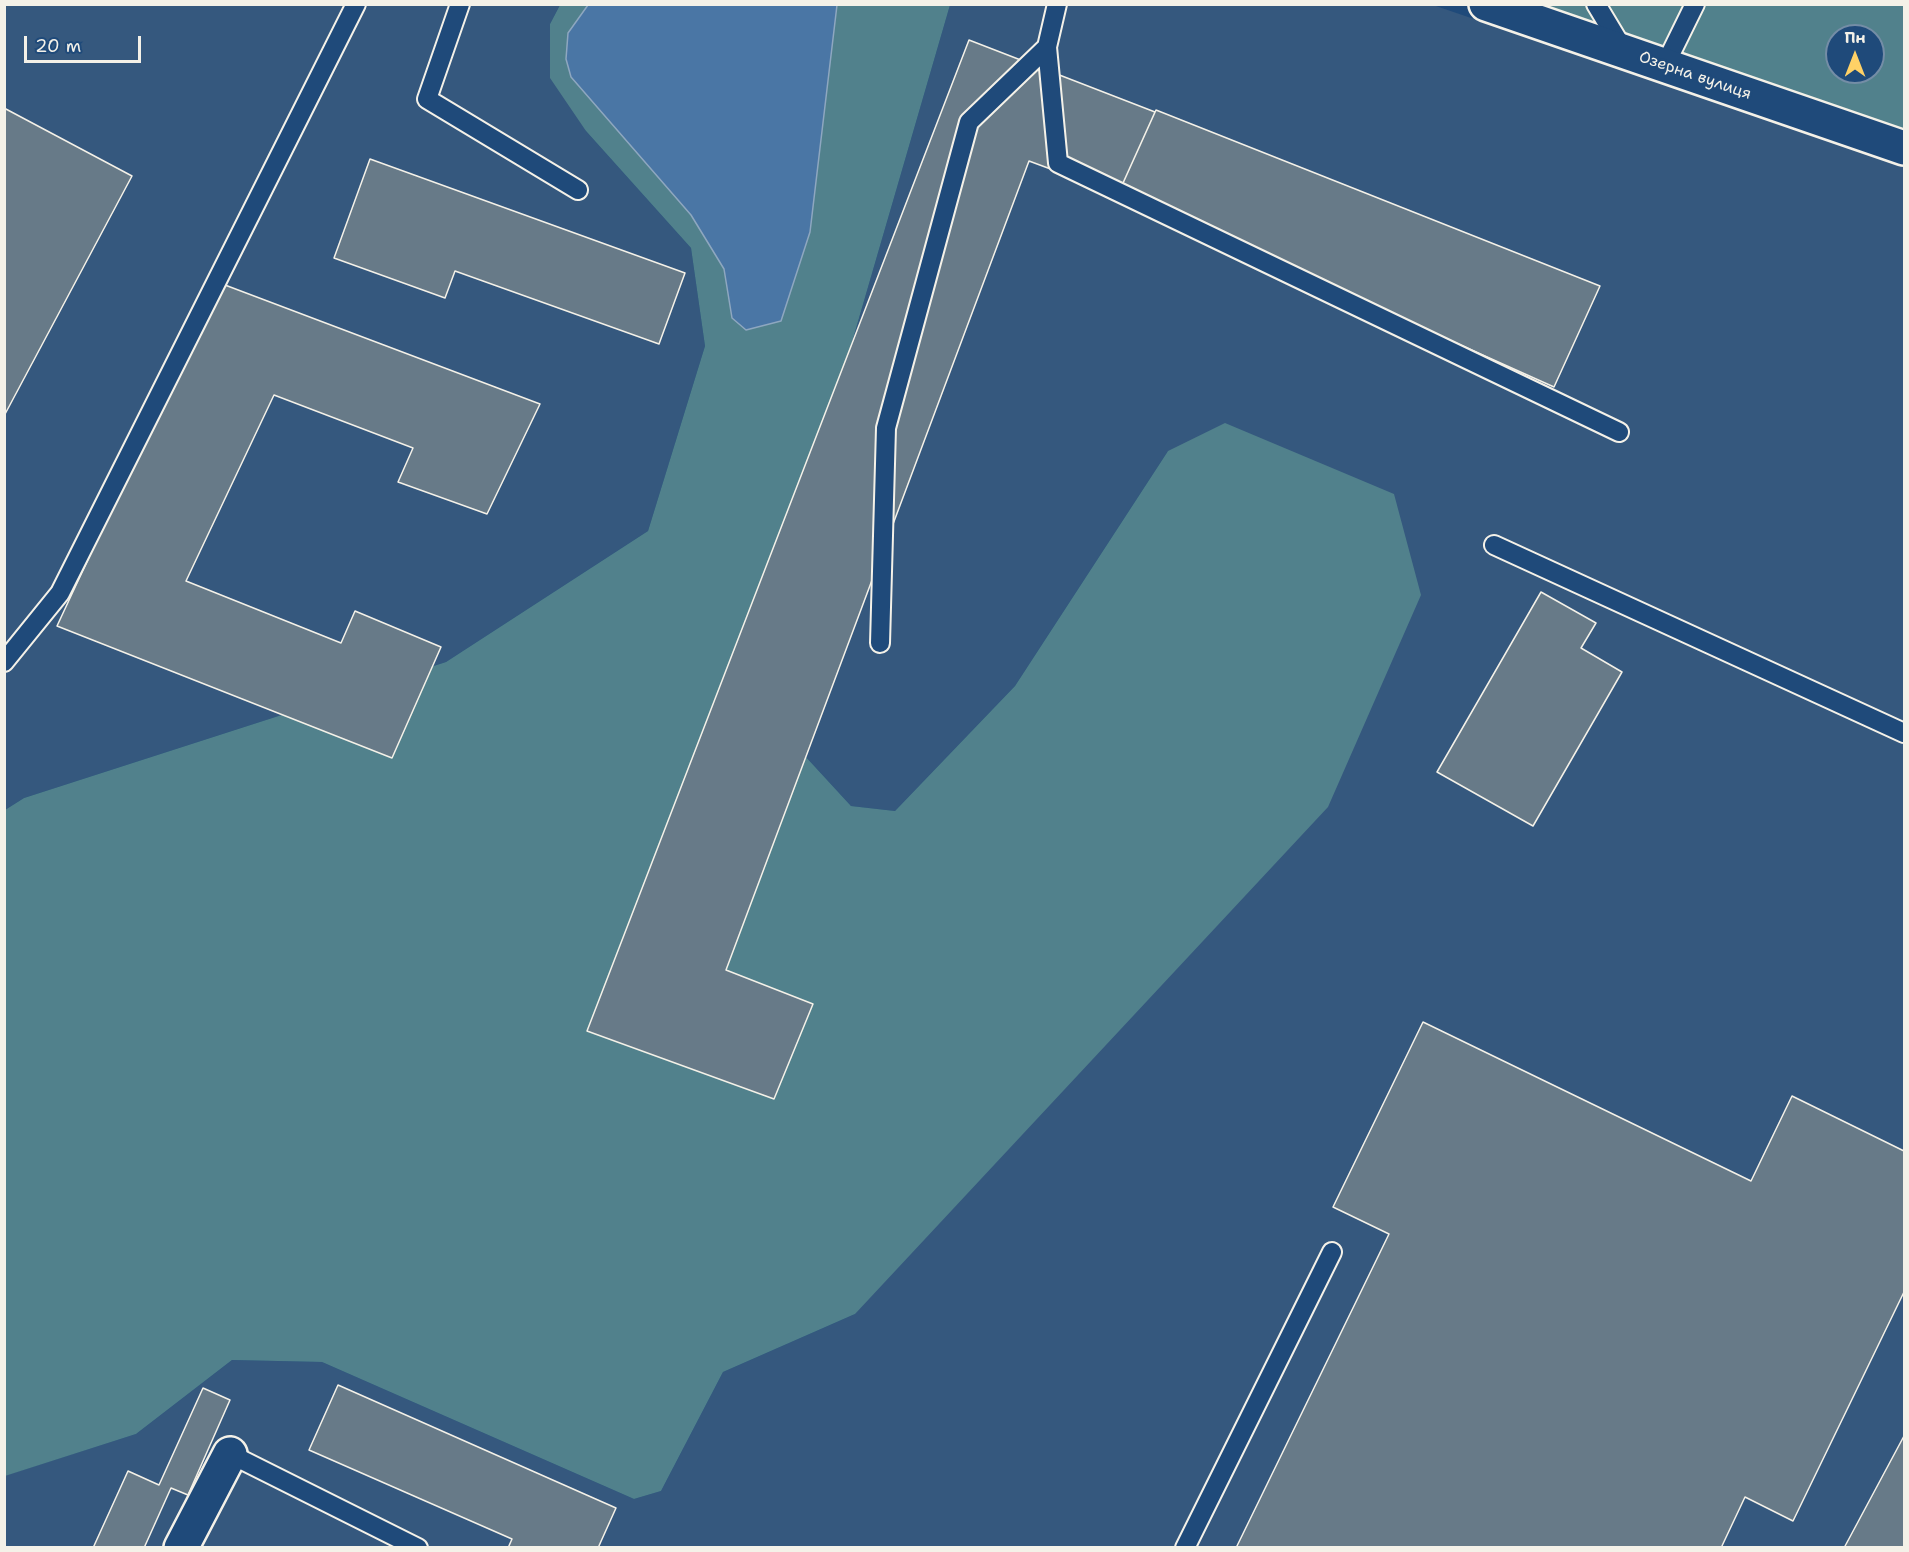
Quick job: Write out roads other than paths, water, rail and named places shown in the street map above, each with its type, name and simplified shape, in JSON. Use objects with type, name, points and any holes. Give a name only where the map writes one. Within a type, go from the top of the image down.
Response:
[{"type":"street","name":"Озерна вулиця","points":[[1486,4],[1905,148]]},
{"type":"street","points":[[181,1548],[230,1454]]},
{"type":"lane","points":[[4,662],[60,593],[356,4]]},
{"type":"lane","points":[[460,4],[427,99],[578,190]]},
{"type":"lane","points":[[1057,4],[1047,47],[1058,164],[1619,432]]},
{"type":"lane","points":[[1596,4],[1626,52]]},
{"type":"lane","points":[[1665,65],[1695,4]]},
{"type":"lane","points":[[880,643],[886,428],[969,122],[1047,47]]},
{"type":"lane","points":[[1494,545],[1905,733]]},
{"type":"lane","points":[[1185,1548],[1332,1252]]},
{"type":"lane","points":[[230,1454],[418,1548]]}]
